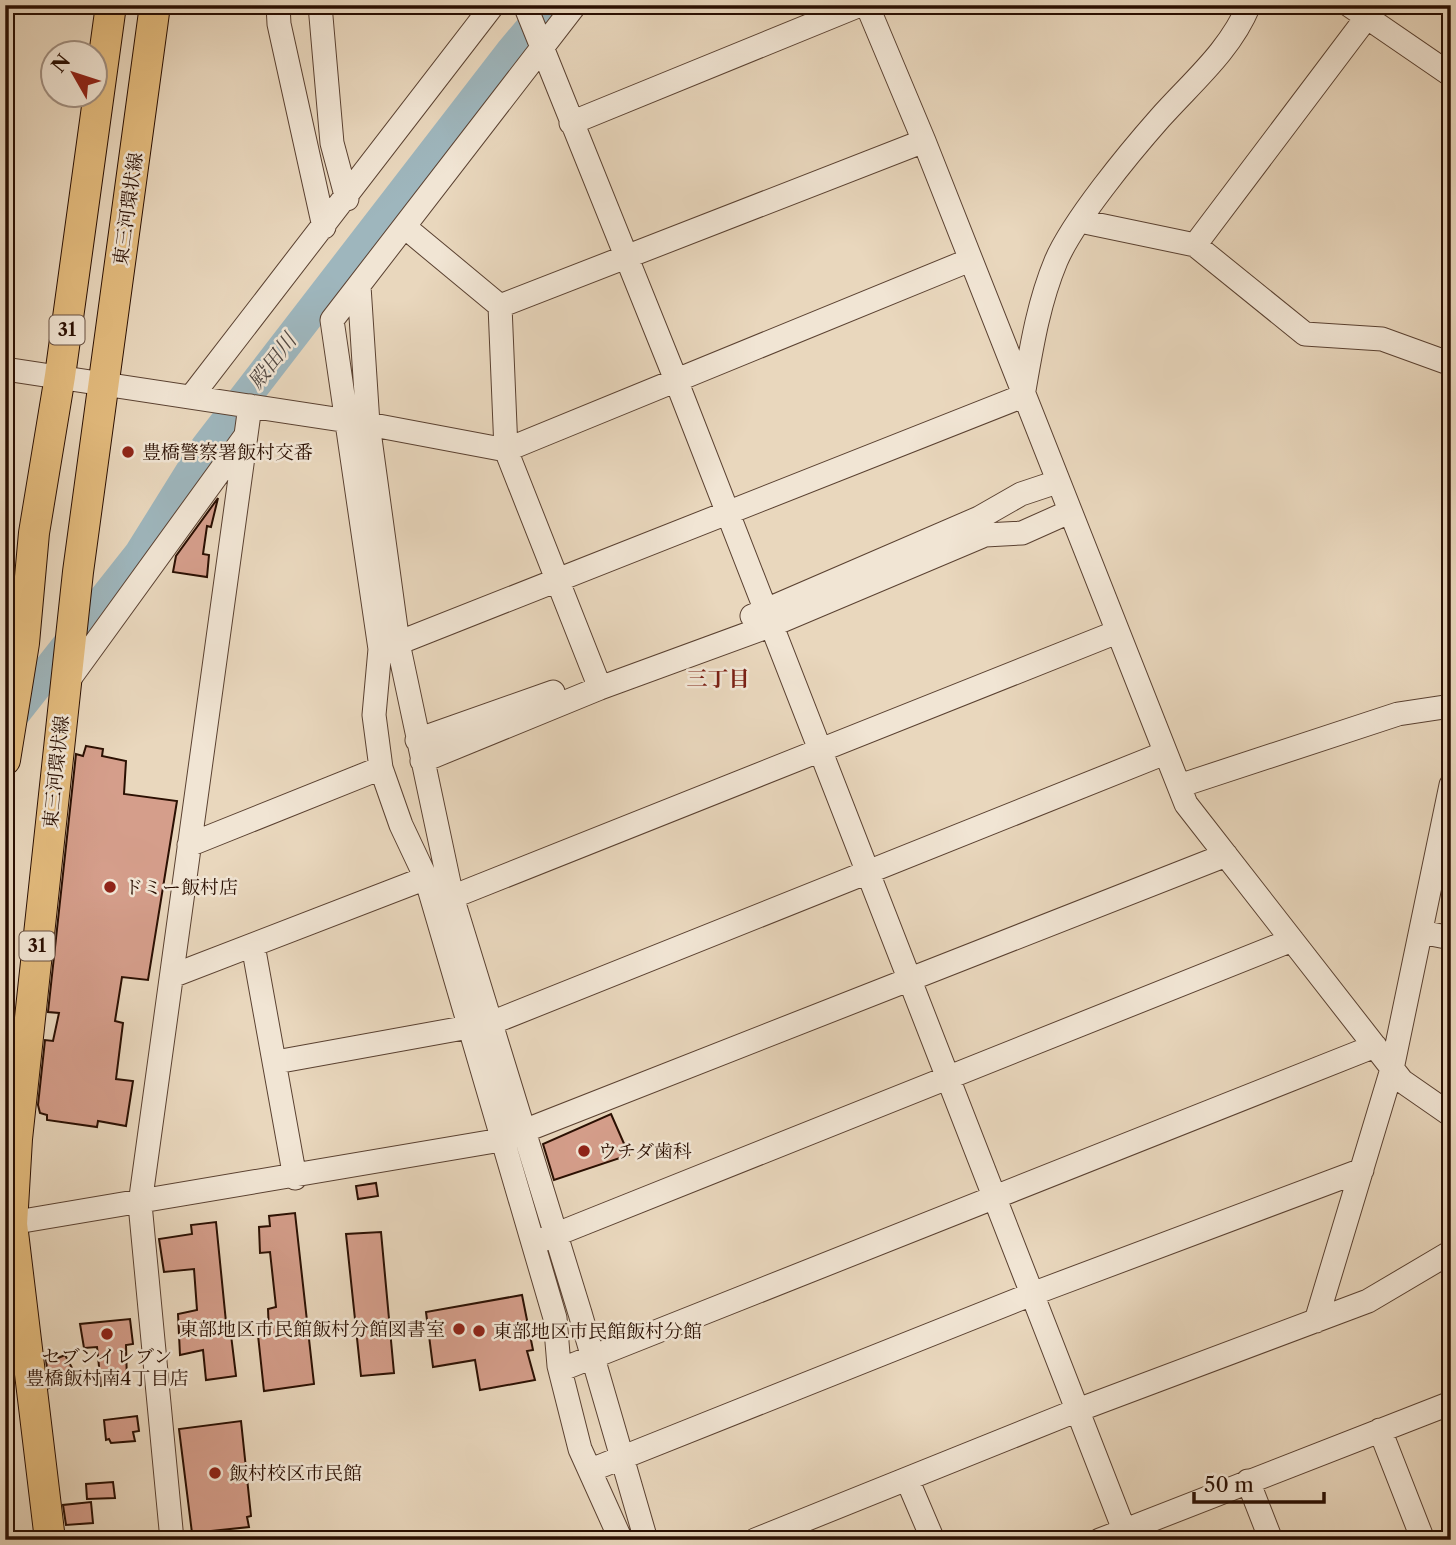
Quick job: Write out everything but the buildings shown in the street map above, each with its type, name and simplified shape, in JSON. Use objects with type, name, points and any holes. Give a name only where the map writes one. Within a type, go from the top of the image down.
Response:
[{"type":"main road","name":"31","points":[[5,759],[34,533],[60,376],[111,5]]},
{"type":"main road","name":"東三河環状線","points":[[50,1540],[8,1224],[78,572],[155,5]]},
{"type":"street","points":[[278,5],[279,24],[324,227]]},
{"type":"street","points":[[199,398],[324,227],[493,5]]},
{"type":"street","points":[[525,5],[676,380],[1126,1535]]},
{"type":"street","points":[[575,5],[539,42],[406,228],[359,286],[358,423],[380,649],[374,715],[381,768],[401,825],[426,878],[480,1025],[524,1130],[646,1540]]},
{"type":"street","points":[[571,122],[860,5]]},
{"type":"street","points":[[867,5],[924,141],[1186,804],[1402,1081],[1451,1115]]},
{"type":"street","points":[[1023,396],[1036,321],[1057,260],[1080,221],[1159,118],[1214,62],[1249,5]]},
{"type":"street","points":[[323,8],[332,143],[347,199]]},
{"type":"street","points":[[1195,245],[1364,10],[1451,75]]},
{"type":"street","points":[[500,306],[924,141]]},
{"type":"street","points":[[1080,221],[1195,245],[1305,334],[1382,339],[1451,364]]},
{"type":"street","points":[[406,228],[500,306],[506,450],[598,682]]},
{"type":"street","points":[[5,369],[358,423],[506,450],[971,260]]},
{"type":"street","points":[[398,643],[1023,396]]},
{"type":"street","points":[[172,1540],[140,1204],[250,406]]},
{"type":"street","points":[[358,423],[419,750],[480,1025],[501,1140],[555,1318],[560,1370],[580,1449],[621,1540]]},
{"type":"street","points":[[66,676],[246,435]]},
{"type":"street","points":[[769,618],[979,519],[1021,494],[1057,482]]},
{"type":"street","points":[[419,750],[985,536],[1022,533],[1069,512]]},
{"type":"street","points":[[452,897],[820,748],[1117,632]]},
{"type":"street","points":[[1179,786],[1398,714],[1451,706]]},
{"type":"street","points":[[276,1062],[480,1025],[868,873],[1165,752]]},
{"type":"street","points":[[190,845],[381,768]]},
{"type":"street","points":[[1316,1321],[1392,1069],[1421,932],[1443,858],[1451,785]]},
{"type":"street","points":[[8,1224],[295,1178],[501,1140],[1226,855]]},
{"type":"street","points":[[426,878],[452,897]]},
{"type":"street","points":[[172,976],[426,878]]},
{"type":"street","points":[[1421,932],[1451,938]]},
{"type":"street","points":[[533,1244],[1292,940]]},
{"type":"street","points":[[253,945],[295,1178]]},
{"type":"street","points":[[560,1370],[1375,1046]]},
{"type":"street","points":[[591,1470],[1032,1294],[1362,1170]]},
{"type":"street","points":[[755,1540],[1078,1410],[1368,1301],[1451,1252]]},
{"type":"street","points":[[1100,1540],[1126,1535],[1248,1481],[1451,1403]]},
{"type":"street","points":[[1380,1430],[1423,1540]]},
{"type":"street","points":[[907,1479],[933,1540]]},
{"type":"street","points":[[1248,1481],[1271,1540]]},
{"type":"waterway","name":"殿田川","points":[[5,725],[140,554],[206,448],[512,51],[551,5]]},
{"type":"place","name":"豊橋警察署飯村交番","points":[[128,452]]},
{"type":"place","name":"ドミー飯村店","points":[[110,887]]},
{"type":"place","name":"ウチダ歯科","points":[[584,1151]]},
{"type":"place","name":"東部地区市民館飯村分館図書室","points":[[459,1329]]},
{"type":"place","name":"東部地区市民館飯村分館","points":[[479,1331]]},
{"type":"place","name":"セブンイレブン 豊橋飯村南4丁目店","points":[[107,1334]]},
{"type":"place","name":"飯村校区市民館","points":[[215,1473]]},
{"type":"district","name":"三丁目","points":[[718,678]]}]
